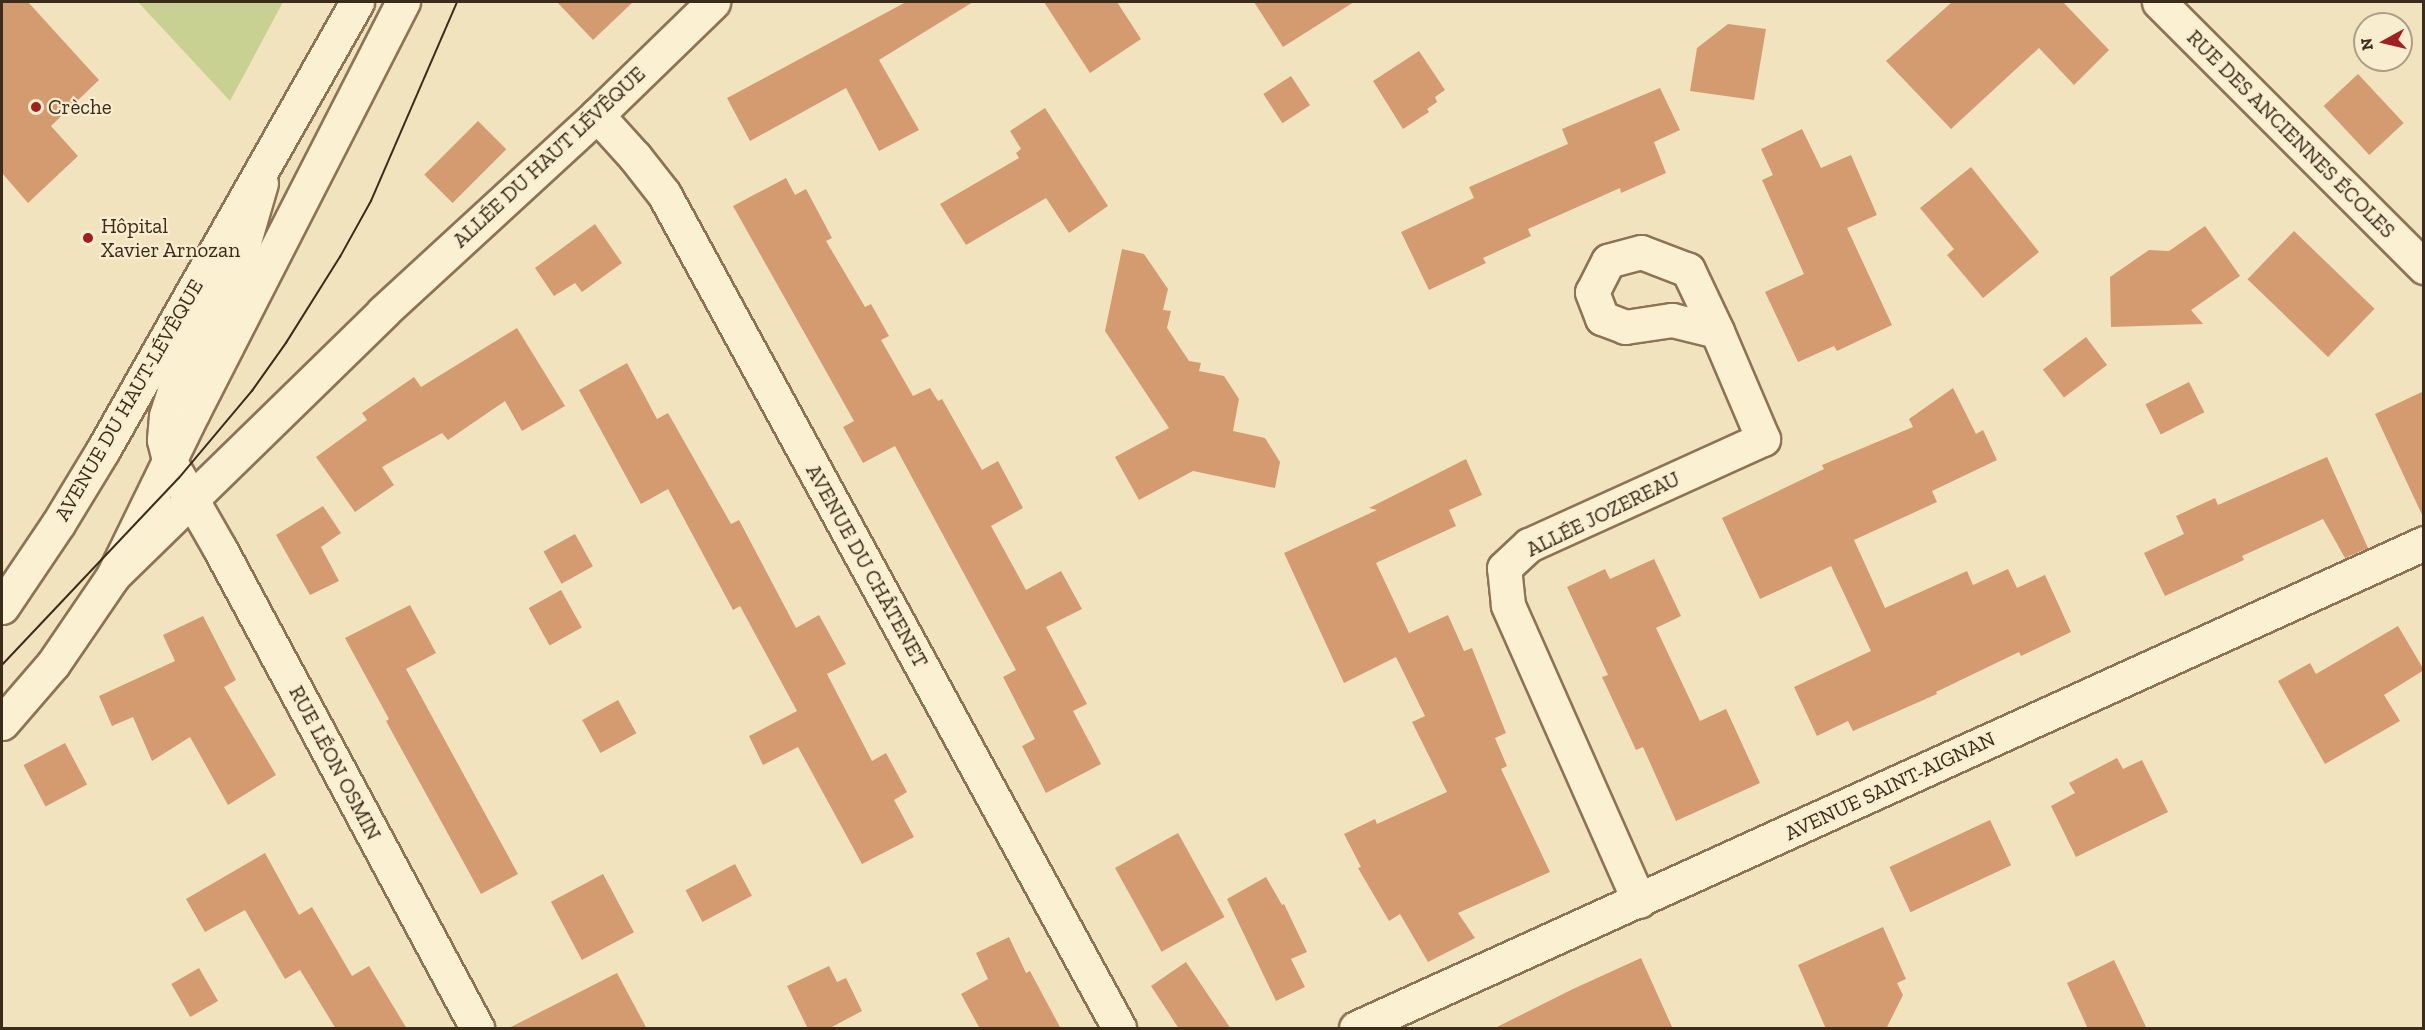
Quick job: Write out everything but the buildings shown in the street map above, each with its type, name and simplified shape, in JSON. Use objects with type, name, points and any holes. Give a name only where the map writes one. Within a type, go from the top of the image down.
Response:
[{"type":"street","name":"AVENUE DU HAUT-LÉVÊQUE","points":[[2,607],[54,530],[103,450],[357,2]]},
{"type":"street","points":[[2,723],[53,664],[113,576],[169,460],[403,2]]},
{"type":"street","name":"ALLÉE DU HAUT LÉVÊQUE","points":[[191,500],[383,312],[597,115],[713,2]]},
{"type":"street","name":"RUE DES ANCIENNES ÉCOLES","points":[[2159,2],[2424,267]]},
{"type":"street","name":"AVENUE DU CHÂTENET","points":[[597,115],[635,157],[664,194],[1119,1029]]},
{"type":"street","points":[[169,460],[164,440],[166,416],[174,391],[241,252],[267,162]]},
{"type":"street","name":"ALLÉE JOZEREAU","points":[[1639,901],[1508,605],[1504,568],[1529,545],[1763,439],[1717,331]]},
{"type":"street","name":"RUE LÉON OSMIN","points":[[169,460],[226,559],[477,1029]]},
{"type":"street","points":[[113,576],[191,500]]},
{"type":"street","name":"AVENUE SAINT-AIGNAN","points":[[1356,1029],[2424,543]]},
{"type":"green space","points":[[138,2],[283,2],[230,101]]},
{"type":"tram line","points":[[2,665],[179,478],[252,391],[286,343],[340,257],[371,201],[457,2]]},
{"type":"place","name":"Crèche","points":[[36,107]]},
{"type":"place","name":"Hôpital Xavier Arnozan","points":[[88,238]]}]
